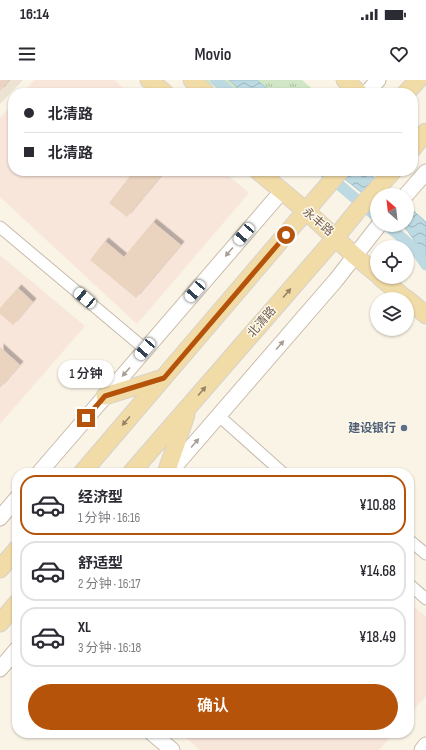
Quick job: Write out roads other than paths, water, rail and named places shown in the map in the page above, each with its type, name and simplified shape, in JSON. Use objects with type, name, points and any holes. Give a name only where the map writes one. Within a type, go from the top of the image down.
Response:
[{"type":"main road","points":[[149,80],[159,88]]},
{"type":"main road","points":[[192,80],[201,88]]},
{"type":"main road","points":[[345,80],[354,88]]},
{"type":"main road","points":[[411,88],[418,80]]},
{"type":"main road","name":"永丰路","points":[[264,176],[306,210],[370,268]]},
{"type":"main road","points":[[86,468],[336,176]]},
{"type":"main road","name":"北清路","points":[[135,468],[388,176]]},
{"type":"main road","points":[[389,284],[398,292]]},
{"type":"main road","points":[[414,305],[426,315]]},
{"type":"main road","points":[[105,396],[164,378]]},
{"type":"main road","points":[[168,468],[189,406]]},
{"type":"main road","points":[[0,569],[12,555]]},
{"type":"main road","points":[[0,623],[12,609]]},
{"type":"street","points":[[371,88],[378,80]]},
{"type":"street","points":[[412,188],[426,172]]},
{"type":"street","points":[[43,468],[282,191]]},
{"type":"street","points":[[0,227],[145,349]]},
{"type":"street","points":[[173,468],[355,256],[373,232]]},
{"type":"street","points":[[219,416],[277,468]]},
{"type":"street","points":[[0,518],[12,504]]},
{"type":"street","points":[[414,544],[426,554]]},
{"type":"street","points":[[414,588],[426,599]]},
{"type":"street","points":[[0,669],[12,655]]},
{"type":"street","points":[[158,738],[172,750]]},
{"type":"street","points":[[422,750],[426,745]]},
{"type":"water","points":[[229,80],[257,80],[266,88],[237,88]]},
{"type":"water","points":[[341,176],[372,176],[387,188],[370,188],[370,199]]},
{"type":"water","points":[[414,211],[426,222],[426,257],[408,232],[414,232]]},
{"type":"waterway","points":[[216,80],[225,88]]},
{"type":"waterway","points":[[329,176],[370,211]]},
{"type":"waterway","points":[[395,232],[415,249],[426,265]]},
{"type":"place","name":"建设银行","points":[[404,428]]}]
